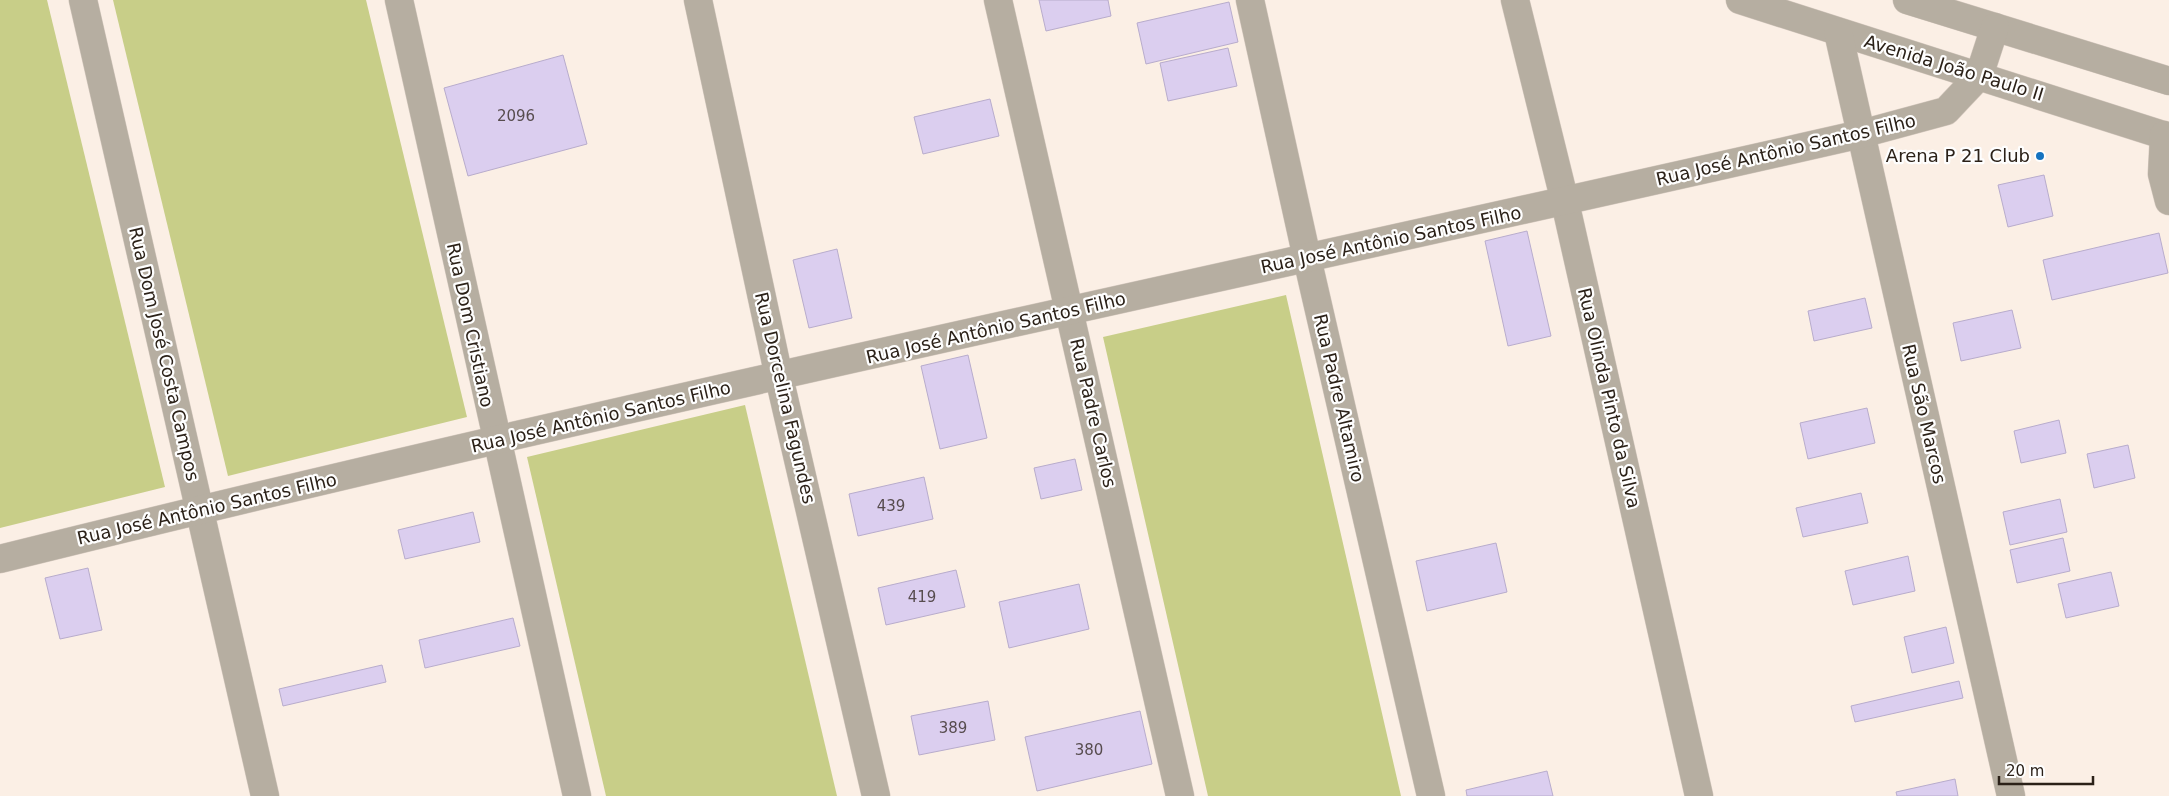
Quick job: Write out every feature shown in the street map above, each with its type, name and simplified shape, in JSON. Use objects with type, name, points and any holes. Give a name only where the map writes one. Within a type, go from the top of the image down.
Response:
[{"type":"street","name":"Rua Dom José Costa Campos","points":[[82,0],[266,796]]},
{"type":"street","name":"Rua Dom Cristiano","points":[[399,0],[576,796]]},
{"type":"street","name":"Rua Dorcelina Fagundes","points":[[698,0],[779,376],[876,796]]},
{"type":"street","name":"Rua Padre Carlos","points":[[998,0],[1180,796]]},
{"type":"street","name":"Rua Padre Altamiro","points":[[1250,0],[1307,258],[1431,796]]},
{"type":"street","name":"Rua Olinda Pinto da Silva","points":[[1515,0],[1564,202],[1699,796]]},
{"type":"street","name":"Avenida João Paulo II","points":[[1740,0],[2167,136]]},
{"type":"street","points":[[1907,0],[2169,81]]},
{"type":"street","points":[[1979,76],[1994,27]]},
{"type":"street","name":"Rua São Marcos","points":[[1838,32],[2010,796]]},
{"type":"street","name":"Rua José Antônio Santos Filho","points":[[0,559],[200,509],[779,376],[1564,202],[1861,134],[1946,110],[1979,76]]},
{"type":"street","points":[[2167,136],[2162,174],[2169,201]]},
{"type":"green space","points":[[0,0],[47,0],[165,487],[0,528]]},
{"type":"green space","points":[[113,0],[366,0],[467,417],[228,476]]},
{"type":"green space","points":[[1286,295],[1401,796],[1208,796],[1103,337]]},
{"type":"green space","points":[[745,405],[837,796],[606,796],[527,457]]},
{"type":"building","points":[[1039,0],[1108,0],[1111,16],[1046,31]]},
{"type":"building","points":[[1229,2],[1238,42],[1146,64],[1137,23]]},
{"type":"building","points":[[1228,48],[1237,86],[1168,101],[1160,63]]},
{"type":"building","points":[[563,55],[587,144],[468,176],[444,88]]},
{"type":"building","points":[[990,99],[999,136],[923,154],[914,117]]},
{"type":"building","points":[[2044,175],[2053,216],[2008,227],[1998,185]]},
{"type":"building","points":[[1527,231],[1551,336],[1508,346],[1485,241]]},
{"type":"building","points":[[2159,233],[2168,273],[2052,300],[2043,260]]},
{"type":"building","points":[[837,249],[852,318],[809,328],[793,260]]},
{"type":"building","points":[[1865,298],[1872,328],[1814,341],[1808,311]]},
{"type":"building","points":[[2012,310],[2021,348],[1961,361],[1953,323]]},
{"type":"building","points":[[968,355],[987,438],[940,449],[921,366]]},
{"type":"building","points":[[1867,408],[1875,443],[1808,459],[1800,423]]},
{"type":"building","points":[[2059,420],[2066,453],[2021,463],[2014,431]]},
{"type":"building","points":[[2128,445],[2135,478],[2094,488],[2087,454]]},
{"type":"building","points":[[1075,459],[1082,490],[1041,499],[1034,468]]},
{"type":"building","points":[[924,477],[933,519],[858,536],[849,494]]},
{"type":"building","points":[[1861,493],[1868,523],[1803,537],[1796,508]]},
{"type":"building","points":[[2060,499],[2067,532],[2010,545],[2003,512]]},
{"type":"building","points":[[473,512],[480,542],[405,559],[398,530]]},
{"type":"building","points":[[2063,538],[2070,571],[2017,583],[2010,550]]},
{"type":"building","points":[[1496,543],[1507,592],[1427,611],[1416,561]]},
{"type":"building","points":[[1908,556],[1915,591],[1853,605],[1845,571]]},
{"type":"building","points":[[88,568],[102,630],[60,639],[45,578]]},
{"type":"building","points":[[956,570],[965,607],[886,625],[878,588]]},
{"type":"building","points":[[2111,572],[2119,606],[2066,618],[2058,584]]},
{"type":"building","points":[[1079,584],[1089,629],[1009,648],[999,602]]},
{"type":"building","points":[[513,618],[520,646],[425,668],[419,640]]},
{"type":"building","points":[[1946,627],[1954,663],[1912,673],[1904,637]]},
{"type":"building","points":[[382,665],[386,682],[283,706],[279,689]]},
{"type":"building","points":[[1959,681],[1963,698],[1855,722],[1851,706]]},
{"type":"building","points":[[988,701],[995,740],[919,755],[911,716]]},
{"type":"building","points":[[1140,711],[1152,764],[1037,791],[1025,737]]},
{"type":"building","points":[[1547,771],[1553,796],[1467,796],[1466,790]]},
{"type":"building","points":[[1955,779],[1958,796],[1897,796],[1896,792]]},
{"type":"place","name":"Arena P 21 Club","points":[[2040,156]]}]
